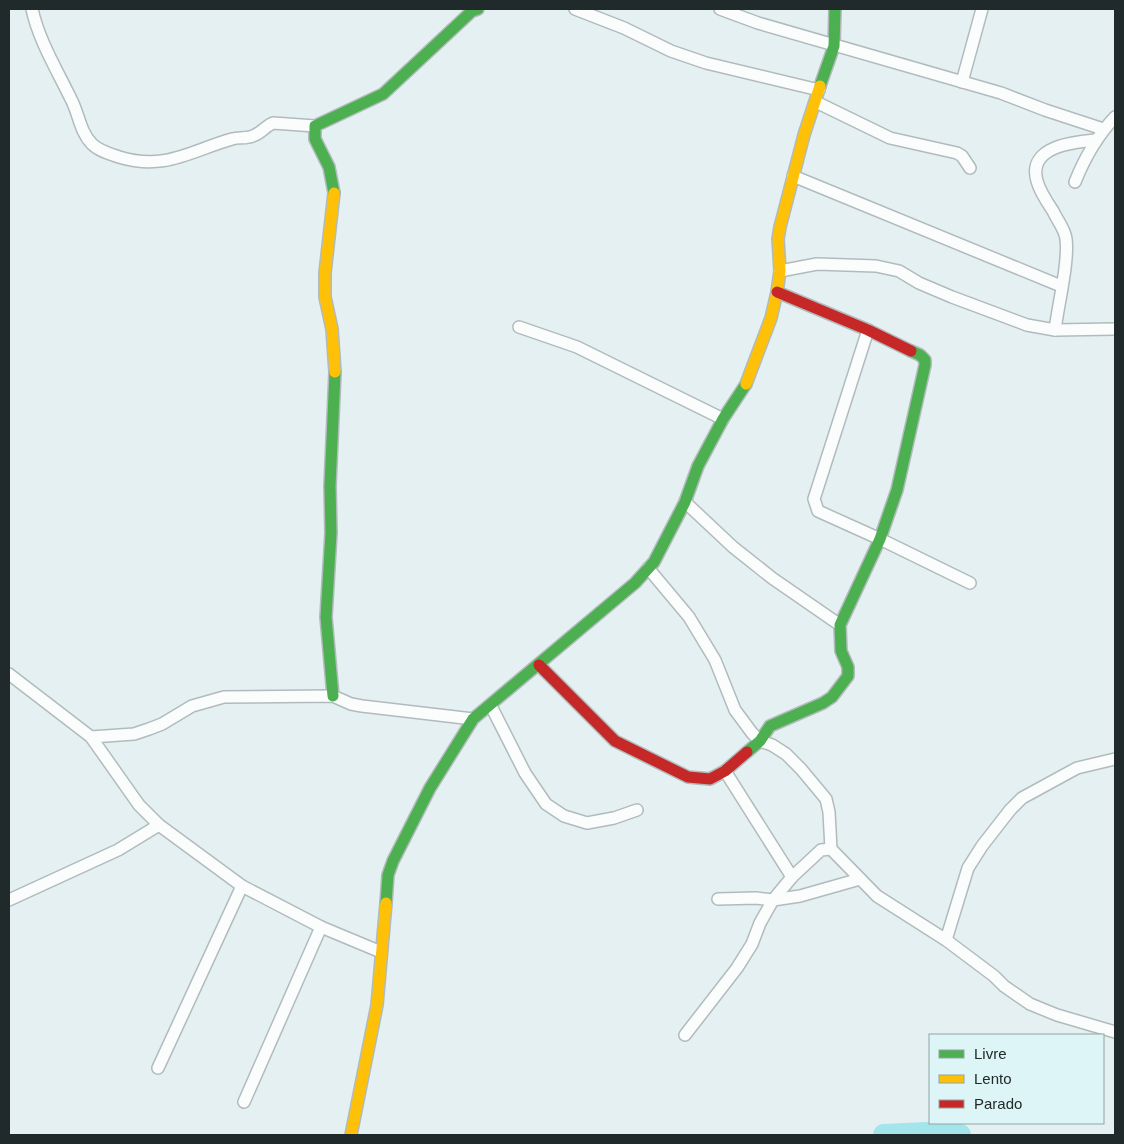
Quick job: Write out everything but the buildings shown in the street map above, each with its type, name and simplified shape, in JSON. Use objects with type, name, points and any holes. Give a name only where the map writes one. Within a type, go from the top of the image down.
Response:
[{"type":"street","points":[[32,9],[50,58],[73,103],[83,131],[92,144],[109,154],[130,161],[144,163],[173,160],[234,138],[251,137],[267,125],[273,123],[315,126],[383,94],[472,11],[478,9]]},
{"type":"street","points":[[575,9],[624,28],[671,51],[706,63],[819,90]]},
{"type":"street","points":[[720,9],[758,24],[962,82],[1104,129]]},
{"type":"street","points":[[351,1135],[377,1005],[388,876],[393,862],[430,788],[473,719],[540,665],[587,622],[635,583],[654,562],[685,502],[698,466],[723,419],[748,380],[771,318],[780,271],[778,239],[780,227],[804,135],[834,46],[834,9]]},
{"type":"street","points":[[962,82],[982,9]]},
{"type":"street","points":[[816,102],[890,138],[957,153],[962,156],[970,168]]},
{"type":"street","points":[[1075,182],[1082,164],[1096,140],[1115,117]]},
{"type":"street","points":[[315,126],[314,139],[329,167],[334,195],[325,273],[325,289],[333,339],[336,382],[330,486],[331,533],[326,617],[333,696]]},
{"type":"street","points":[[1055,330],[1066,246],[1065,235],[1039,188],[1035,170],[1044,154],[1059,146],[1096,140]]},
{"type":"street","points":[[793,176],[1061,286]]},
{"type":"street","points":[[780,271],[817,264],[876,266],[899,271],[919,283],[1001,316],[1027,324],[1055,330],[1115,329]]},
{"type":"street","points":[[540,665],[615,741],[688,777],[700,779],[710,778],[725,771],[760,741],[770,726],[823,704],[843,684],[849,671],[841,651],[840,625],[880,539],[897,490],[925,366],[924,360],[920,355],[868,330],[777,292]]},
{"type":"street","points":[[519,328],[577,347],[723,419]]},
{"type":"street","points":[[868,330],[814,499],[818,511],[970,583]]},
{"type":"street","points":[[685,502],[733,547],[772,578],[840,625]]},
{"type":"street","points":[[648,568],[689,617],[715,660],[735,710],[752,733],[760,741],[772,745],[786,754],[826,799],[832,849],[877,896],[946,940],[1030,1004],[1057,1015],[1115,1032]]},
{"type":"street","points":[[9,674],[91,736],[139,805],[159,825],[242,886],[322,927],[381,952]]},
{"type":"street","points":[[91,736],[134,734],[162,724],[192,706],[224,697],[333,696],[351,704],[362,706],[473,719]]},
{"type":"street","points":[[491,706],[525,773],[546,804],[564,816],[587,823],[614,818],[637,810]]},
{"type":"street","points":[[946,940],[968,868],[982,846],[1010,810],[1022,798],[1077,768],[1115,759]]},
{"type":"street","points":[[725,771],[792,877]]},
{"type":"street","points":[[9,900],[118,850],[159,825]]},
{"type":"street","points":[[685,1035],[737,968],[752,944],[760,923],[774,900],[792,877],[821,850],[832,849]]},
{"type":"street","points":[[718,899],[761,898],[774,900],[800,896],[860,879]]},
{"type":"street","points":[[158,1068],[242,886]]},
{"type":"street","points":[[244,1102],[322,927]]},
{"type":"waterway","points":[[884,1135],[948,1132],[960,1135]]},
{"type":"traffic: fast","points":[[334,193],[329,167],[315,139],[315,126],[383,94],[472,11],[478,9]]},
{"type":"traffic: fast","points":[[820,86],[834,46],[835,9]]},
{"type":"traffic: fast","points":[[747,752],[760,741],[770,726],[823,703],[832,697],[848,676],[848,667],[841,651],[840,625],[880,539],[897,490],[925,365],[925,360],[920,355],[911,351]]},
{"type":"traffic: fast","points":[[333,696],[326,617],[331,533],[330,486],[335,372]]},
{"type":"traffic: fast","points":[[386,903],[388,875],[393,861],[430,788],[473,719],[635,583],[654,562],[685,502],[698,466],[723,419],[746,384]]},
{"type":"traffic: slow","points":[[746,384],[771,318],[780,271],[778,239],[780,227],[804,135],[820,86]]},
{"type":"traffic: slow","points":[[334,193],[325,273],[325,297],[332,329],[335,372]]},
{"type":"traffic: slow","points":[[351,1135],[377,1005],[386,903]]},
{"type":"traffic: jam","points":[[777,292],[868,330],[911,351]]},
{"type":"traffic: jam","points":[[539,665],[615,741],[688,777],[710,779],[725,771],[747,752]]}]
